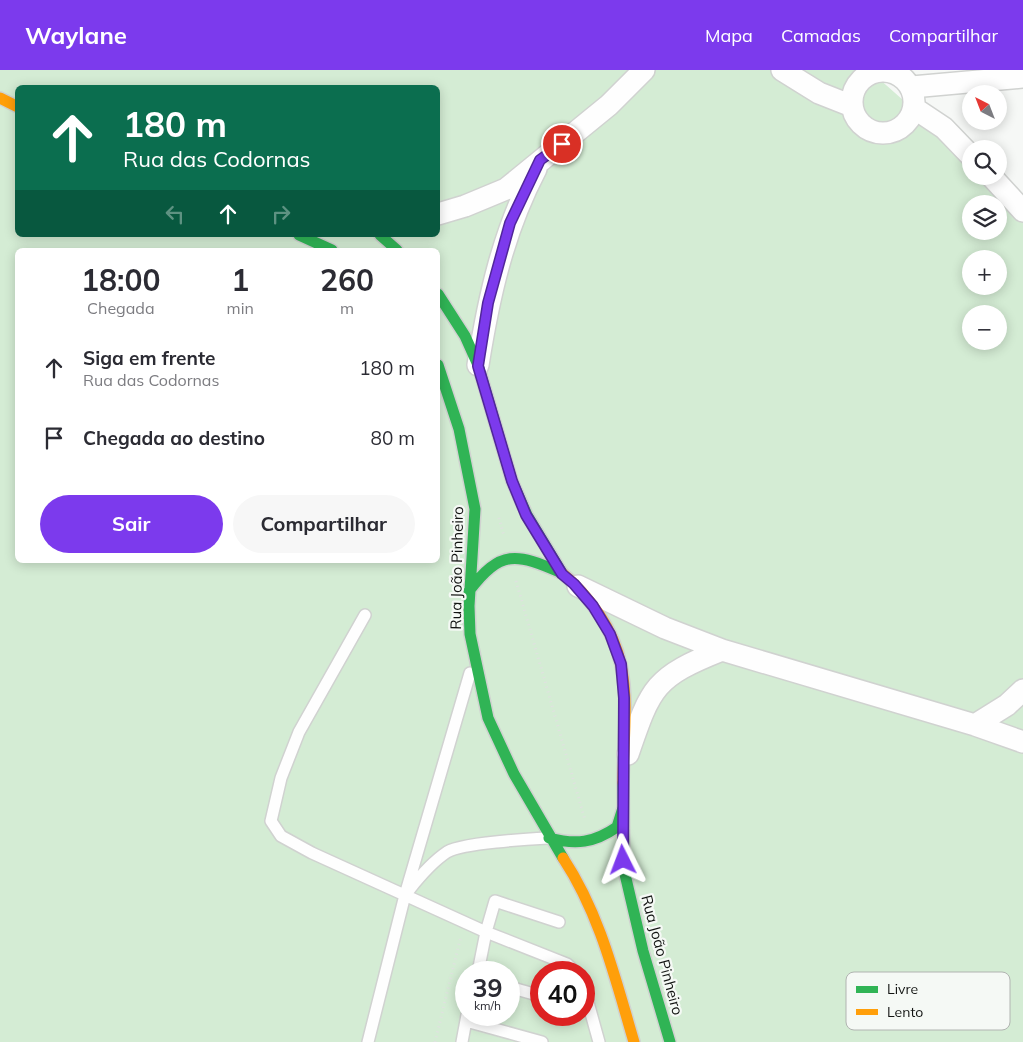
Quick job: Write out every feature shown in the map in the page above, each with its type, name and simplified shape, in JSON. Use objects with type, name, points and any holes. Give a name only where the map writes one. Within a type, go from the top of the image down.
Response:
[{"type":"street","points":[[440,213],[506,190],[540,160],[588,124],[644,70]]},
{"type":"street","points":[[782,70],[819,93],[852,106]]},
{"type":"street","points":[[874,71],[895,72],[912,87],[915,97],[914,108],[910,118],[893,131],[882,133],[872,131],[862,125],[856,117],[852,106],[856,86],[863,78],[874,71]]},
{"type":"street","points":[[912,87],[1023,77]]},
{"type":"street","points":[[0,94],[15,96]]},
{"type":"street","points":[[0,98],[15,106]]},
{"type":"street","points":[[914,108],[944,128],[962,147]]},
{"type":"street","points":[[478,366],[488,303],[503,244],[524,192],[540,160]]},
{"type":"street","points":[[999,185],[1023,210]]},
{"type":"street","points":[[303,237],[328,248]]},
{"type":"street","points":[[382,237],[395,248]]},
{"type":"street","name":"Rua João Pinheiro","points":[[440,297],[465,336],[478,366],[512,481],[526,515],[568,578],[593,606],[610,634],[621,664],[624,698],[624,806],[622,834],[624,870],[643,951],[670,1042]]},
{"type":"street","name":"Rua João Pinheiro","points":[[440,371],[459,428],[474,509],[469,591],[470,634],[474,661],[488,718],[514,774],[549,838],[572,870],[604,940],[634,1042]]},
{"type":"street","points":[[469,591],[487,568],[510,558],[533,560],[665,628],[722,650],[974,725],[1023,742]]},
{"type":"street","points":[[624,766],[647,700],[660,682],[677,669],[722,650]]},
{"type":"street","points":[[974,725],[1007,705],[1023,690]]},
{"type":"street","points":[[549,838],[573,844],[591,841],[608,834],[617,827],[624,806]]},
{"type":"lane","points":[[365,616],[299,732],[281,778],[270,821],[281,836],[289,840],[464,923],[559,961]]},
{"type":"lane","points":[[368,1042],[405,895],[474,661]]},
{"type":"lane","points":[[405,895],[427,868],[449,850],[513,839],[549,838]]},
{"type":"lane","points":[[480,961],[495,901],[559,922]]},
{"type":"lane","points":[[462,1042],[465,1026]]},
{"type":"lane","points":[[492,1026],[542,1042]]},
{"type":"lane","points":[[594,1026],[599,1042]]},
{"type":"path","points":[[498,513],[591,841]]},
{"type":"path","points":[[436,1042],[464,923]]},
{"type":"green space","points":[[0,70],[869,70],[962,152],[962,185],[1000,185],[1023,206],[1023,1042],[0,1042]]},
{"type":"traffic: fast","points":[[303,237],[328,248]]},
{"type":"traffic: fast","points":[[382,237],[395,248]]},
{"type":"traffic: fast","points":[[440,297],[465,336],[478,365],[512,481],[527,515],[562,573]]},
{"type":"traffic: fast","points":[[440,371],[459,429],[475,509],[469,606],[470,634],[488,718],[514,774],[563,858]]},
{"type":"traffic: fast","points":[[469,591],[480,577],[491,568],[500,562],[510,559],[533,561],[562,573]]},
{"type":"traffic: fast","points":[[623,783],[624,870],[643,951],[670,1042]]},
{"type":"traffic: fast","points":[[549,838],[576,842],[600,836],[617,827],[623,808]]},
{"type":"traffic: slow","points":[[0,98],[15,106]]},
{"type":"traffic: slow","points":[[562,573],[582,592],[599,614],[618,652],[625,694],[623,783]]},
{"type":"traffic: slow","points":[[563,858],[576,879],[597,924],[613,970],[634,1042]]},
{"type":"route","points":[[562,144],[540,160],[510,223],[488,303],[478,366],[512,481],[526,515],[562,574],[574,584],[593,606],[610,634],[621,664],[624,698],[623,860]]}]
